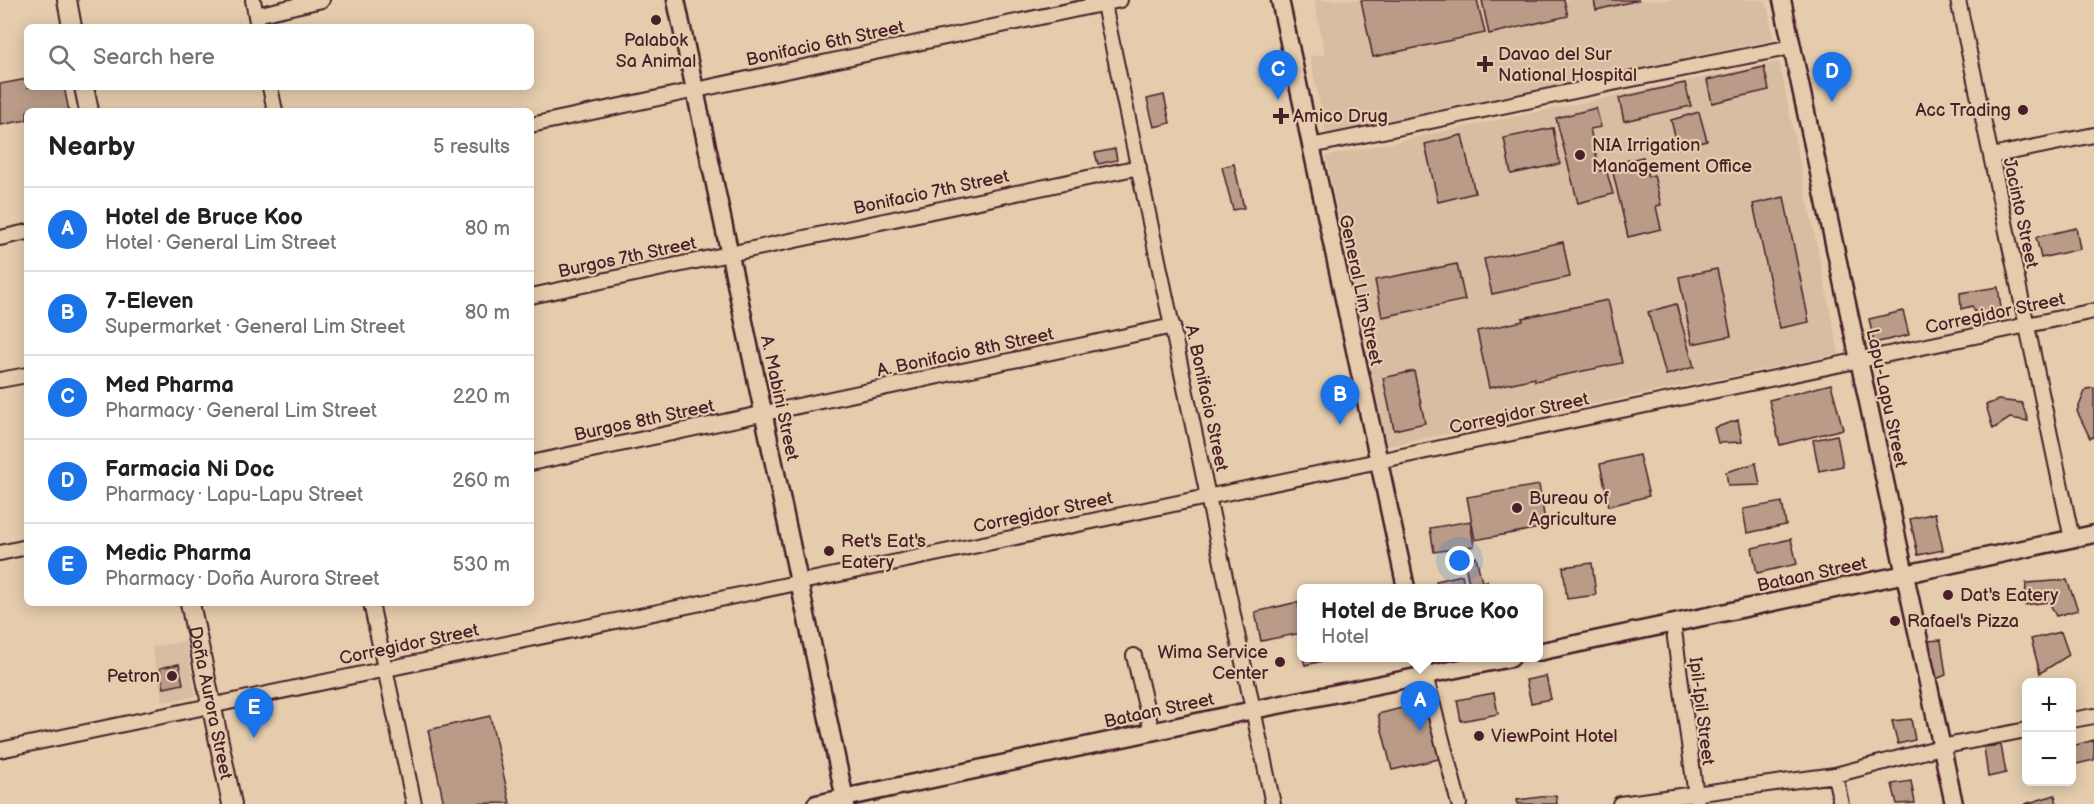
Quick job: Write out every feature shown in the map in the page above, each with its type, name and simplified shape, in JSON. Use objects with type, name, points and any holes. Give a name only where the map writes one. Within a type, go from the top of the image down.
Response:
[{"type":"main road","points":[[67,0],[71,24]]},
{"type":"main road","points":[[85,90],[88,108]]},
{"type":"main road","name":"Doña Aurora Street","points":[[191,606],[232,804]]},
{"type":"street","points":[[253,0],[257,21],[322,0]]},
{"type":"street","name":"A. Mabini Street","points":[[676,0],[845,801]]},
{"type":"street","name":"Bonifacio 6th Street","points":[[534,124],[1120,0]]},
{"type":"street","name":"General Lim Street","points":[[1280,0],[1405,584]]},
{"type":"street","name":"Lapu-Lapu Street","points":[[1782,0],[1954,804]]},
{"type":"street","name":"Jacinto Street","points":[[1960,0],[2072,539]]},
{"type":"street","name":"A. Bonifacio Street","points":[[1104,2],[1273,804]]},
{"type":"street","points":[[1311,146],[1792,47]]},
{"type":"street","points":[[271,90],[274,108]]},
{"type":"street","points":[[1991,156],[2094,135]]},
{"type":"street","name":"Bonifacio 7th Street","points":[[730,253],[1139,167]]},
{"type":"street","points":[[0,238],[24,233]]},
{"type":"street","name":"Burgos 7th Street","points":[[534,295],[730,253]]},
{"type":"street","name":"Corregidor Street","points":[[0,750],[2094,311]]},
{"type":"street","name":"A. Bonifacio 8th Street","points":[[764,413],[1173,327]]},
{"type":"street","points":[[0,380],[24,376]]},
{"type":"street","name":"Burgos 8th Street","points":[[534,462],[764,413]]},
{"type":"street","name":"Bataan Street","points":[[1543,651],[2094,534]]},
{"type":"street","points":[[0,553],[24,549]]},
{"type":"street","points":[[372,606],[414,804]]},
{"type":"street","name":"Ipil-Ipil Street","points":[[1673,623],[1696,799]]},
{"type":"street","points":[[1134,656],[1152,732]]},
{"type":"street","points":[[1422,662],[1459,804]]},
{"type":"street","name":"Bataan Street","points":[[816,804],[845,801],[1253,710],[1487,662]]},
{"type":"street","points":[[2076,719],[2094,716]]},
{"type":"street","points":[[1620,804],[1696,799],[1835,775],[1941,747],[2022,731]]},
{"type":"street","points":[[1835,775],[1841,804]]},
{"type":"shaded area","name":"Davao del Sur National Hospital","points":[[1314,0],[1766,0],[1774,40],[1326,133],[1310,57],[1325,54]]},
{"type":"shaded area","points":[[1779,62],[1839,354],[1387,446],[1326,156]]},
{"type":"shaded area","points":[[185,641],[196,696],[163,702],[152,647]]},
{"type":"building","points":[[1361,0],[1477,0],[1485,33],[1373,57]]},
{"type":"building","points":[[1482,0],[1564,0],[1568,16],[1489,34]]},
{"type":"building","points":[[1594,0],[1639,0],[1596,10]]},
{"type":"building","points":[[1764,67],[1769,90],[1712,103],[1707,80]]},
{"type":"building","points":[[24,80],[24,90],[65,90],[68,108],[24,108],[24,121],[0,125],[0,84]]},
{"type":"building","points":[[1685,83],[1691,106],[1624,121],[1619,98]]},
{"type":"building","points":[[1164,95],[1170,123],[1154,127],[1147,99]]},
{"type":"building","points":[[1596,108],[1601,127],[1590,129],[1600,171],[1606,169],[1613,194],[1578,203],[1556,118]]},
{"type":"building","points":[[1699,112],[1707,141],[1678,148],[1671,120]]},
{"type":"building","points":[[1553,128],[1560,164],[1511,174],[1504,138]]},
{"type":"building","points":[[1462,135],[1475,193],[1438,202],[1425,144]]},
{"type":"building","points":[[1115,149],[1117,160],[1098,164],[1095,153]]},
{"type":"building","points":[[1643,157],[1648,177],[1654,175],[1661,205],[1656,206],[1661,229],[1628,237],[1611,164]]},
{"type":"building","points":[[1234,164],[1244,208],[1233,210],[1222,167]]},
{"type":"building","points":[[1784,197],[1809,322],[1780,328],[1753,204]]},
{"type":"building","points":[[2076,228],[2080,249],[2041,258],[2036,237]]},
{"type":"building","points":[[1563,242],[1570,277],[1492,294],[1484,259]]},
{"type":"building","points":[[1457,264],[1465,300],[1382,317],[1375,280]]},
{"type":"building","points":[[1717,269],[1731,336],[1692,344],[1679,277]]},
{"type":"building","points":[[1998,287],[2001,308],[1977,316],[1972,306],[1961,309],[1960,293]]},
{"type":"building","points":[[1608,300],[1622,363],[1489,388],[1477,331],[1523,321],[1522,318]]},
{"type":"building","points":[[1676,304],[1694,367],[1666,375],[1648,312]]},
{"type":"building","points":[[1903,311],[1909,335],[1874,343],[1869,319]]},
{"type":"building","points":[[1414,371],[1425,423],[1394,430],[1383,378]]},
{"type":"building","points":[[1831,384],[1843,429],[1780,445],[1769,400]]},
{"type":"building","points":[[2094,388],[2094,437],[2090,438],[2077,411],[2086,389]]},
{"type":"building","points":[[1998,400],[2022,403],[2028,421],[2010,418],[1993,429],[1986,405]]},
{"type":"building","points":[[1738,420],[1742,442],[1718,443],[1714,428]]},
{"type":"building","points":[[1837,435],[1843,466],[1819,471],[1813,440]]},
{"type":"building","points":[[1639,455],[1649,496],[1609,506],[1600,464]]},
{"type":"building","points":[[1756,463],[1760,485],[1728,486],[1726,472]]},
{"type":"building","points":[[1539,485],[1546,527],[1475,540],[1467,497]]},
{"type":"building","points":[[1782,502],[1786,525],[1747,533],[1743,509]]},
{"type":"building","points":[[1935,513],[1943,550],[1918,555],[1910,519]]},
{"type":"building","points":[[1470,521],[1474,546],[1434,552],[1430,528]]},
{"type":"building","points":[[1791,539],[1797,564],[1757,573],[1752,548]]},
{"type":"building","points":[[1476,557],[1482,582],[1487,581],[1487,584],[1469,584],[1464,560]]},
{"type":"building","points":[[1592,563],[1596,595],[1567,599],[1563,567]]},
{"type":"building","points":[[1462,575],[1464,584],[1436,584],[1436,581]]},
{"type":"building","points":[[2067,580],[2078,610],[2056,616],[2049,602],[2025,605],[2026,583]]},
{"type":"building","points":[[1297,602],[1297,634],[1261,641],[1255,612]]},
{"type":"building","points":[[2061,632],[2069,655],[2040,673],[2031,639]]},
{"type":"building","points":[[1941,640],[1946,675],[1936,679],[1927,641]]},
{"type":"building","name":"Petron","points":[[179,664],[183,684],[164,688],[160,668]]},
{"type":"building","points":[[1546,676],[1551,699],[1531,703],[1526,680]]},
{"type":"building","points":[[1494,693],[1498,714],[1461,721],[1457,700]]},
{"type":"building","points":[[1417,704],[1428,712],[1439,759],[1392,770],[1378,714]]},
{"type":"building","points":[[490,716],[510,803],[444,804],[428,730]]},
{"type":"building","points":[[1911,719],[1915,740],[1898,744],[1892,721]]},
{"type":"building","points":[[2094,740],[2094,760],[2076,764],[2076,745]]},
{"type":"building","points":[[2001,745],[2006,773],[1988,777],[1984,747]]},
{"type":"building","points":[[1911,781],[1915,803],[1897,804],[1892,784]]},
{"type":"building","points":[[1556,795],[1557,804],[1518,804],[1517,800]]},
{"type":"building","points":[[2055,795],[2057,804],[2025,804]]},
{"type":"place","name":"Palabok Sa Animal","points":[[656,20]]},
{"type":"place","name":"Davao del Sur National Hospital","points":[[1485,64]]},
{"type":"place","name":"Med Pharma","points":[[1278,100]]},
{"type":"place","name":"Farmacia Ni Doc","points":[[1832,102]]},
{"type":"place","name":"Acc Trading","points":[[2023,110]]},
{"type":"place","name":"Amico Drug","points":[[1281,116]]},
{"type":"place","name":"NIA Irrigation Management Office","points":[[1580,155]]},
{"type":"place","name":"7-Eleven","points":[[1340,425]]},
{"type":"place","name":"Bureau of Agriculture","points":[[1517,508]]},
{"type":"place","name":"Ret's Eat's Eatery","points":[[829,551]]},
{"type":"place","name":"Dat's Eatery","points":[[1948,595]]},
{"type":"place","name":"Rafael's Pizza","points":[[1895,621]]},
{"type":"place","name":"Wima Service Center","points":[[1280,662]]},
{"type":"place","name":"Petron","points":[[172,676]]},
{"type":"place","name":"Hotel de Bruce Koo","points":[[1420,731]]},
{"type":"place","name":"ViewPoint Hotel","points":[[1479,736]]},
{"type":"place","name":"Medic Pharma","points":[[254,738]]}]
